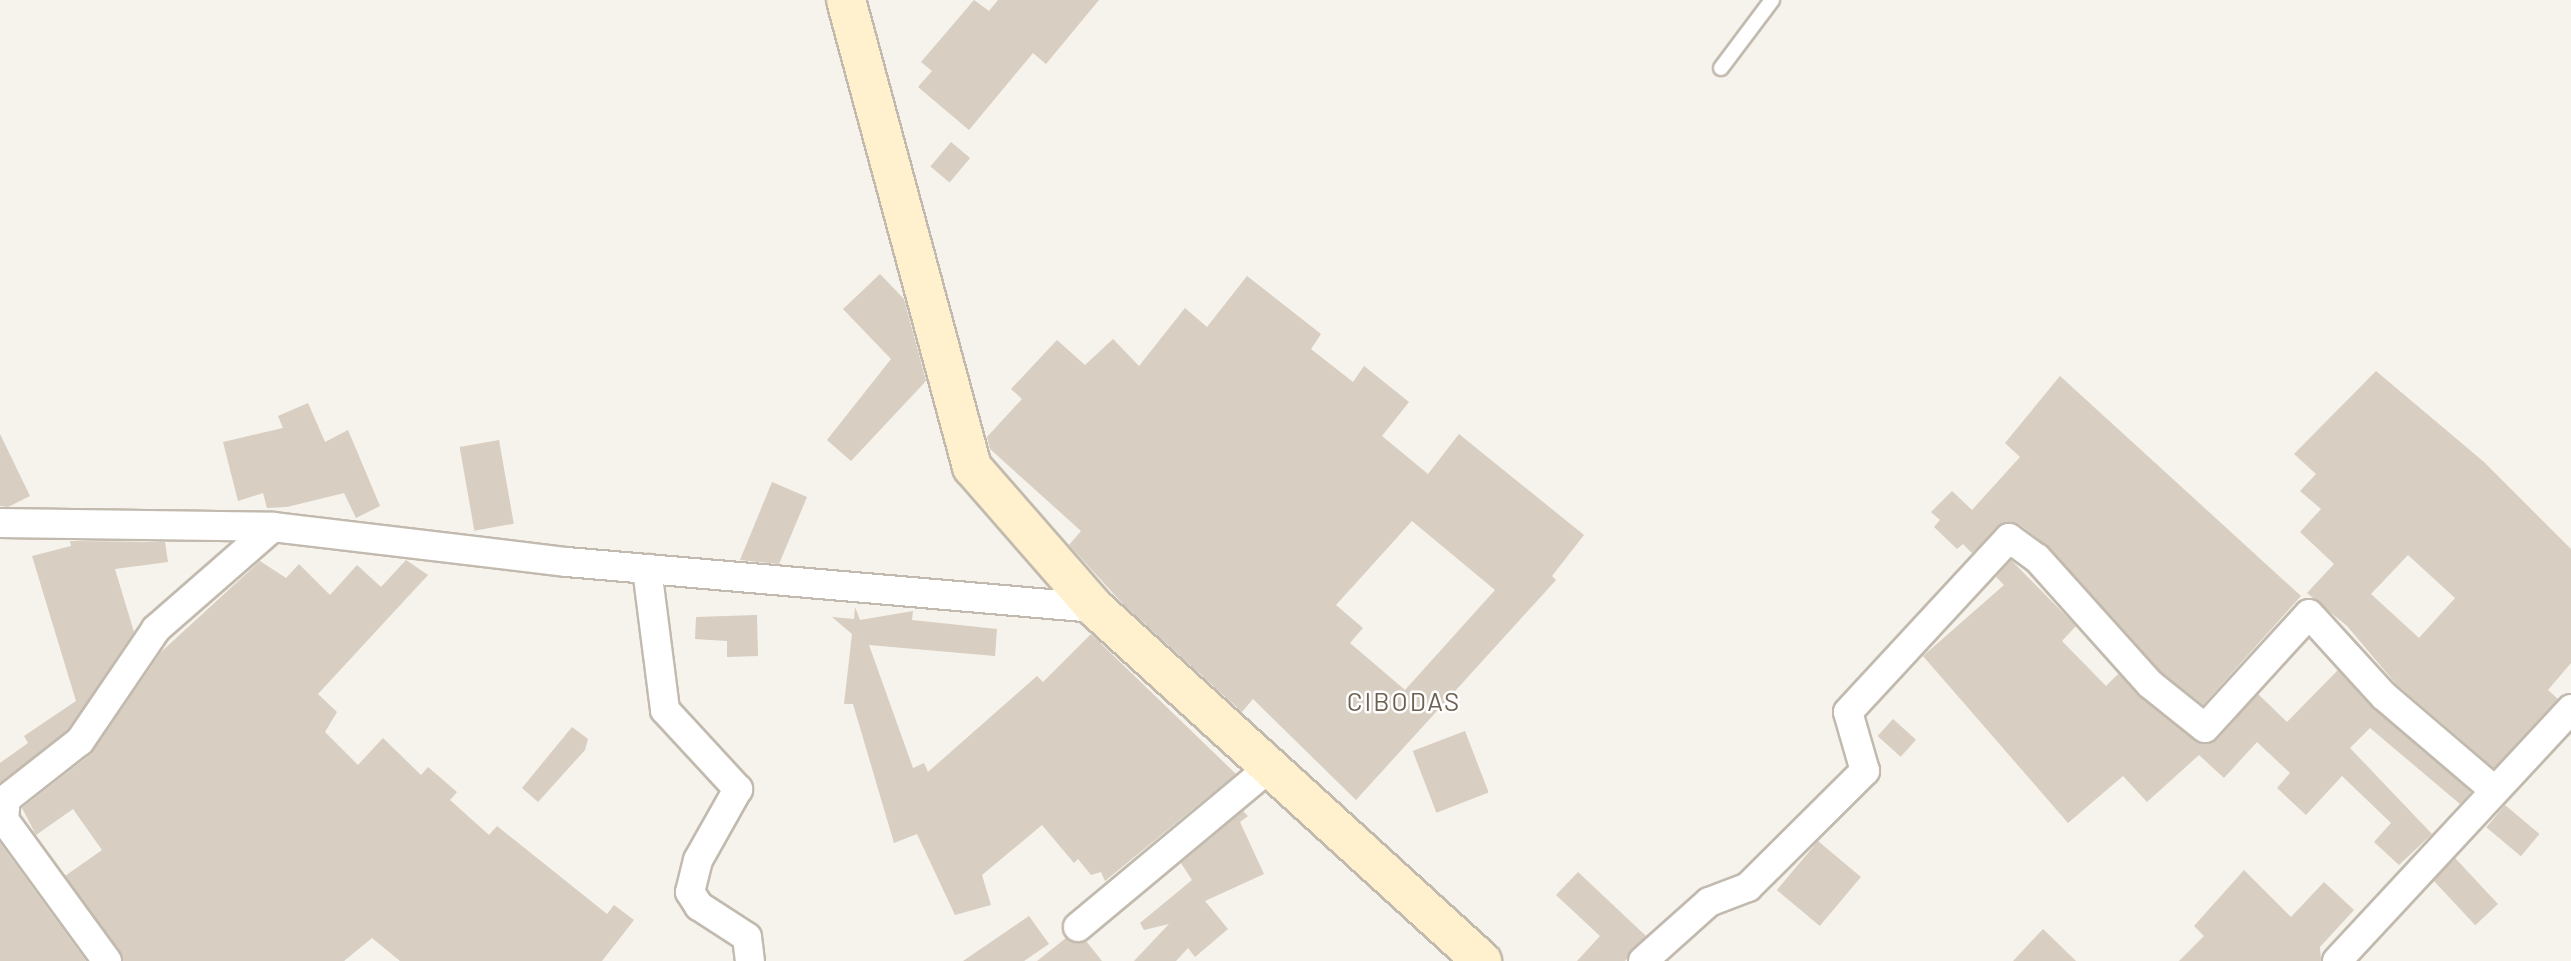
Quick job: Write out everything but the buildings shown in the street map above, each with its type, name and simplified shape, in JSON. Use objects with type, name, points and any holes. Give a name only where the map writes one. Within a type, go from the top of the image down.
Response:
[{"type":"street","points":[[846,0],[969,458],[999,503],[1095,608],[1482,961]]},
{"type":"street","points":[[0,523],[273,527],[647,569],[1095,608]]},
{"type":"street","points":[[107,961],[4,820],[6,799],[80,741],[156,629],[273,527]]},
{"type":"street","points":[[1643,961],[1709,902],[1748,887],[1865,771],[1848,712],[2009,538],[2037,558],[2150,684],[2205,728],[2309,614],[2384,696],[2494,790]]},
{"type":"street","points":[[647,569],[665,710],[738,789],[698,860],[690,892],[699,906],[747,937],[750,961]]},
{"type":"street","points":[[2337,961],[2571,709]]},
{"type":"street","points":[[1078,927],[1270,767]]},
{"type":"lane","points":[[1721,68],[1772,0]]},
{"type":"district","name":"CIBODAS","points":[[1404,701]]}]
